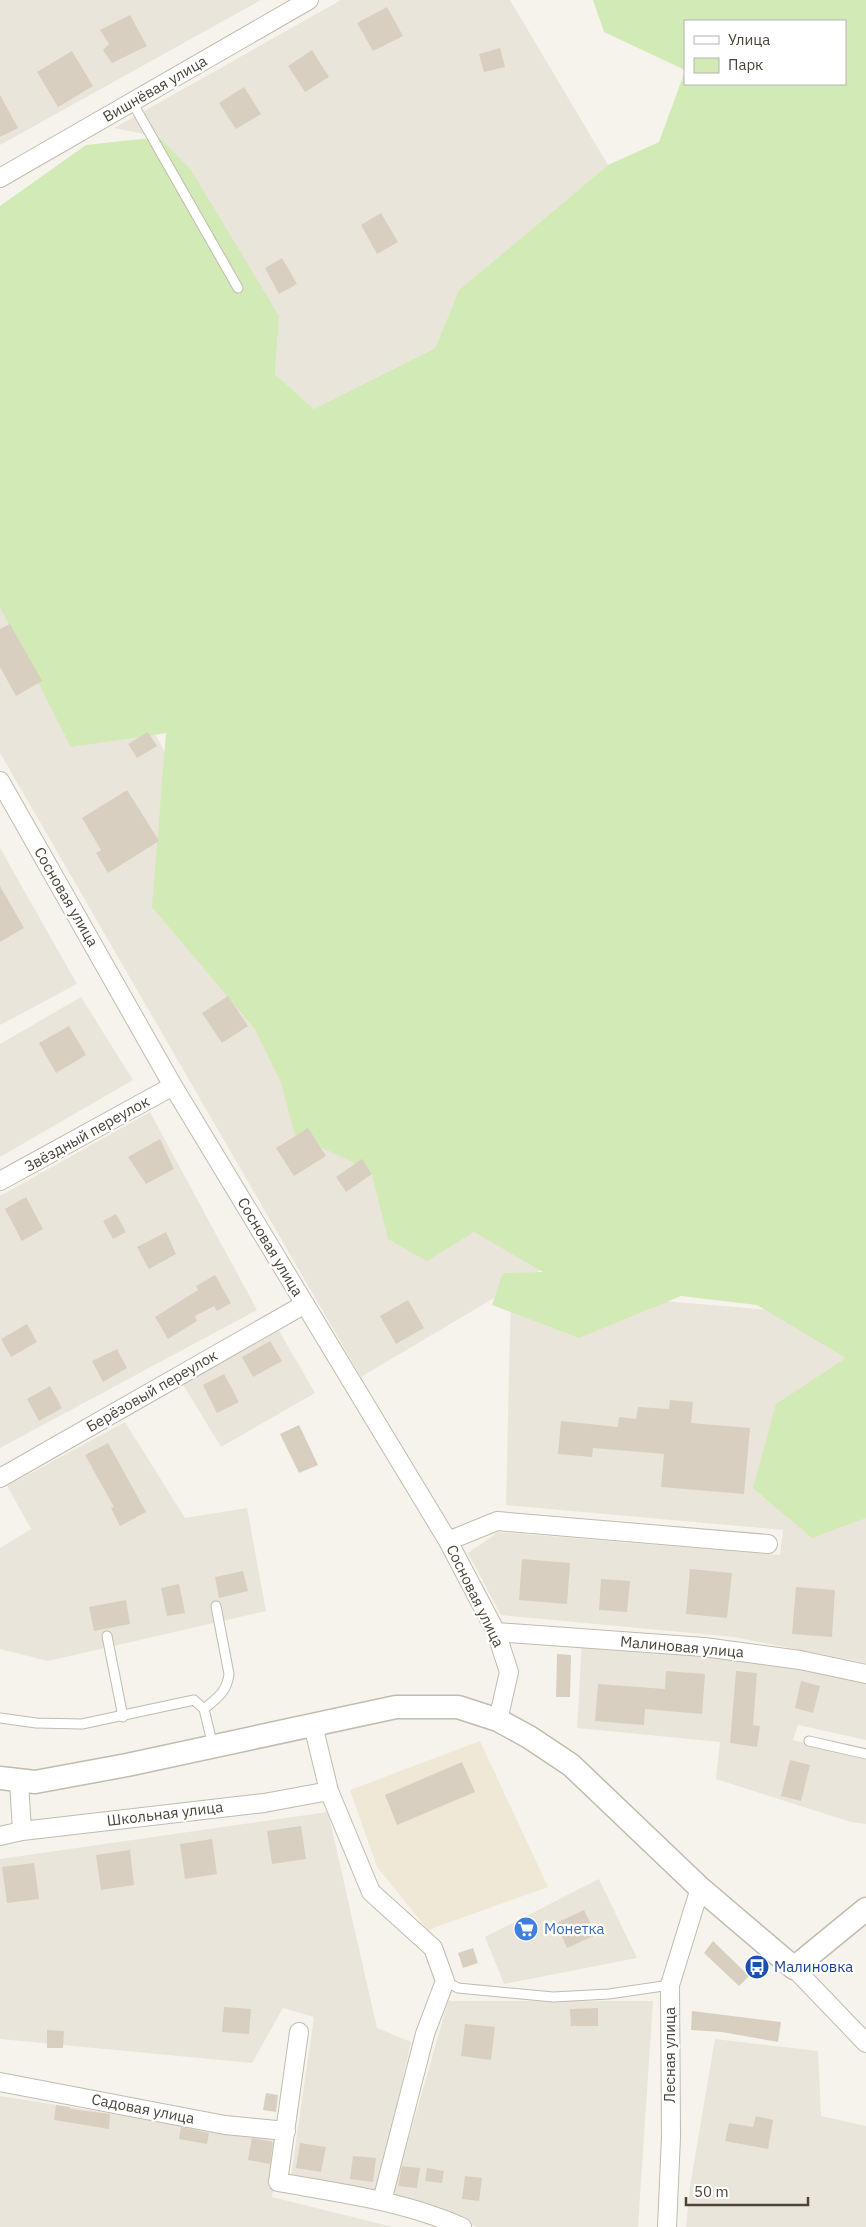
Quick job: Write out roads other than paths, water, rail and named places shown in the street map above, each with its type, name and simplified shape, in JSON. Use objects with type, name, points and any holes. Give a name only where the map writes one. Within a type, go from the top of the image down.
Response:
[{"type":"street","name":"Вишнёвая улица","points":[[0,178],[309,0]]},
{"type":"street","name":"Сосновая улица","points":[[0,781],[173,1086],[448,1541],[496,1632],[509,1672],[498,1720]]},
{"type":"street","name":"Звёздный переулок","points":[[0,1181],[173,1086]]},
{"type":"street","name":"Берёзовый переулок","points":[[0,1478],[305,1304]]},
{"type":"street","points":[[448,1541],[497,1520],[768,1544]]},
{"type":"street","name":"Малиновая улица","points":[[496,1632],[704,1647],[800,1660],[866,1674]]},
{"type":"street","points":[[22,1831],[10,1779],[35,1782],[214,1746],[396,1706],[458,1707],[498,1720],[529,1737],[571,1765],[700,1888],[794,1968],[866,2043]]},
{"type":"street","points":[[313,1725],[329,1791],[371,1892],[433,1948],[445,1981],[426,2034],[382,2201]]},
{"type":"street","name":"Школьная улица","points":[[0,1836],[22,1831],[264,1803],[329,1791]]},
{"type":"street","name":"Лесная улица","points":[[667,2227],[670,2137],[670,1985],[700,1888]]},
{"type":"street","points":[[794,1968],[866,1909]]},
{"type":"street","points":[[299,2032],[278,2182],[382,2201],[443,2219],[462,2227]]},
{"type":"street","name":"Садовая улица","points":[[0,2082],[225,2125],[286,2131]]},
{"type":"lane","points":[[132,102],[238,288]]},
{"type":"lane","points":[[204,1709],[222,1694],[228,1686],[229,1674],[216,1606]]},
{"type":"lane","points":[[107,1636],[123,1717]]},
{"type":"lane","points":[[0,1718],[36,1723],[82,1724],[123,1717],[194,1700],[204,1709],[214,1746]]},
{"type":"lane","points":[[809,1741],[866,1754]]},
{"type":"lane","points":[[445,1981],[458,1988],[553,1997],[609,1994],[670,1985]]},
{"type":"place","name":"Монетка","points":[[526,1929]]},
{"type":"place","name":"Малиновка","points":[[757,1967]]}]
